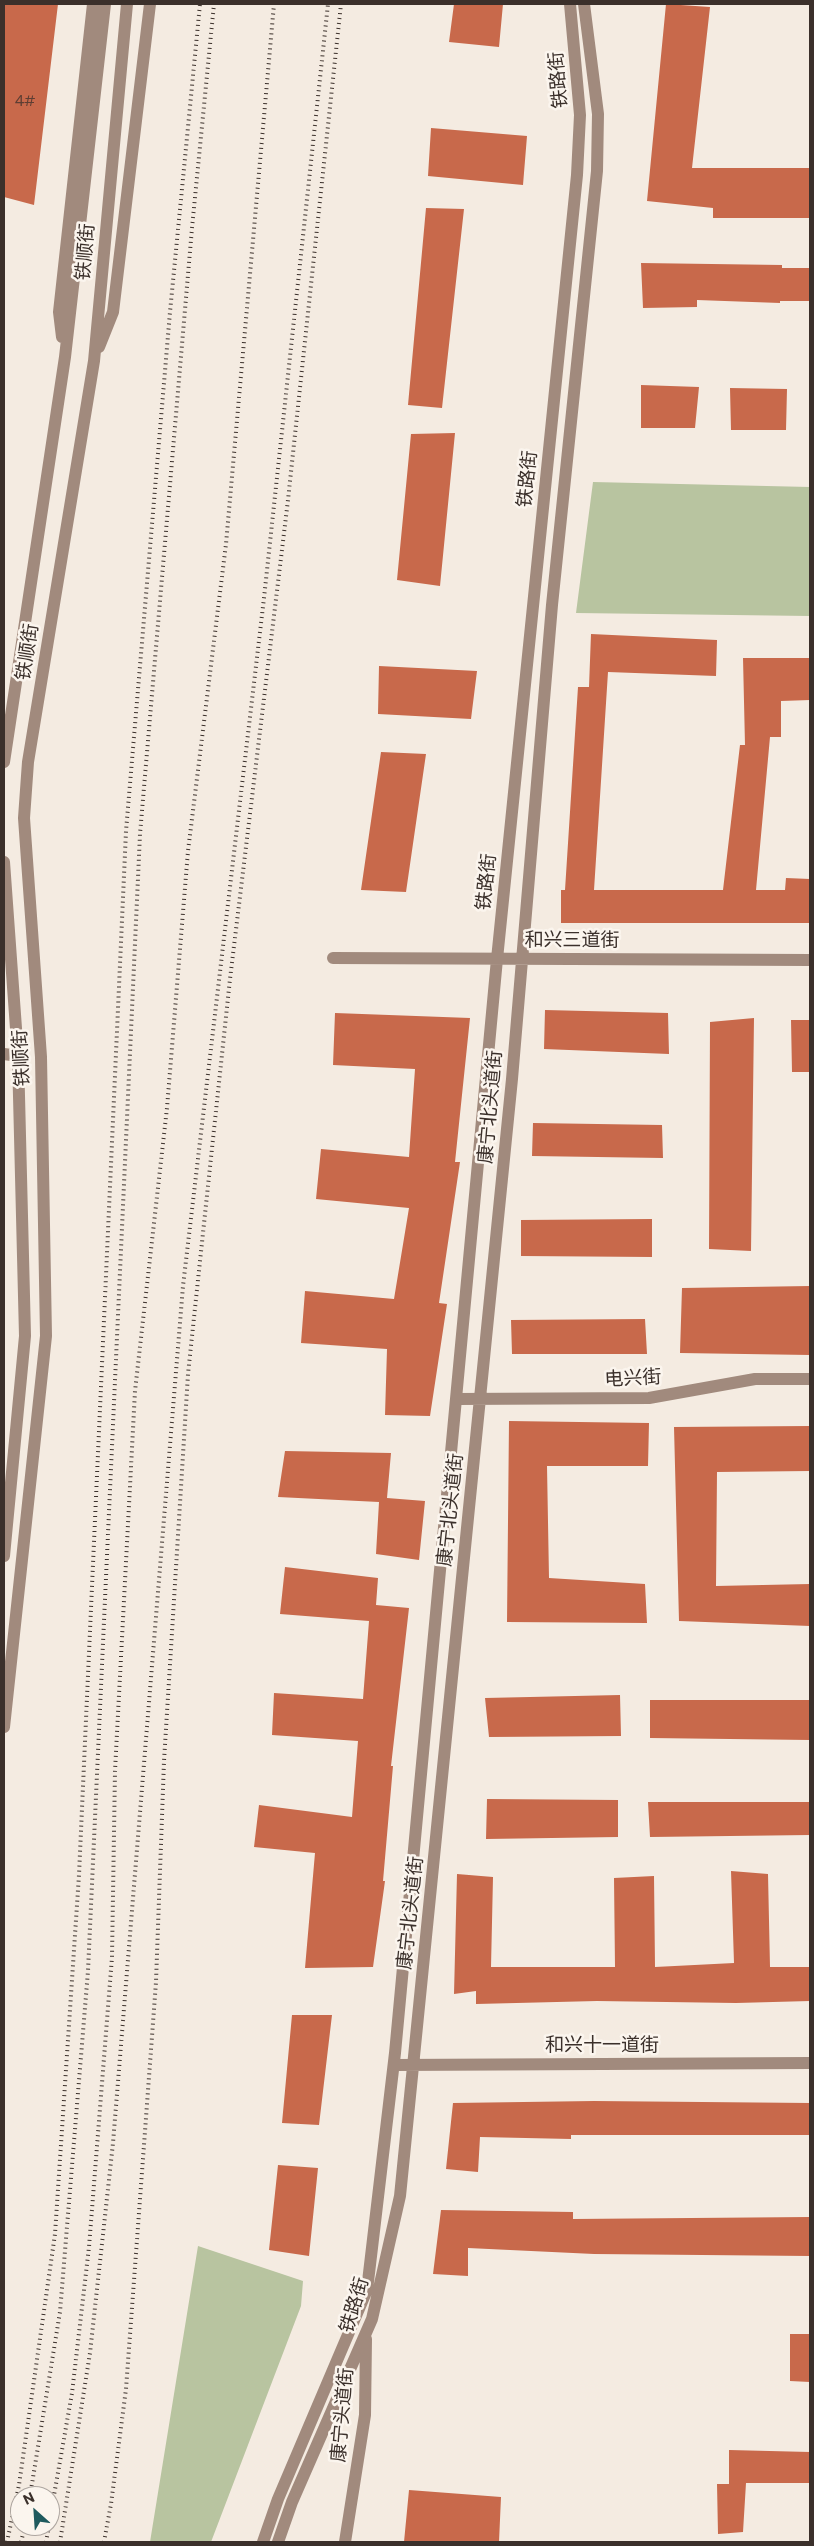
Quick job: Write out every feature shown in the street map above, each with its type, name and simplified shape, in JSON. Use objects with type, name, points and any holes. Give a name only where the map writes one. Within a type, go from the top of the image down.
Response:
[{"type":"main road","points":[[65,357],[59,312],[92,4]]},
{"type":"main road","name":"铁顺街","points":[[4,762],[65,357],[106,4]]},
{"type":"main road","name":"铁顺街","points":[[4,1727],[46,1336],[41,1056],[24,818],[28,762],[94,361],[127,4]]},
{"type":"main road","points":[[94,361],[113,312],[150,4]]},
{"type":"main road","name":"铁路街","points":[[497,959],[577,174],[580,115],[570,4]]},
{"type":"main road","name":"铁路街","points":[[522,959],[552,605],[597,171],[598,114],[584,4]]},
{"type":"main road","name":"铁顺街","points":[[4,862],[18,1056],[25,1336],[4,1556]]},
{"type":"main road","name":"和兴三道街","points":[[333,958],[810,960]]},
{"type":"main road","name":"康宁北头道街","points":[[394,2064],[497,959]]},
{"type":"main road","name":"康宁北头道街","points":[[413,2064],[512,1079],[522,959]]},
{"type":"main road","points":[[4,1054],[18,1056]]},
{"type":"main road","name":"电兴街","points":[[457,1400],[649,1398],[755,1379],[810,1379]]},
{"type":"main road","name":"和兴十一道街","points":[[394,2064],[810,2063]]},
{"type":"main road","name":"铁路街","points":[[263,2542],[278,2499],[367,2290],[394,2064]]},
{"type":"main road","name":"铁路街","points":[[278,2542],[292,2502],[372,2320],[400,2196],[413,2064]]},
{"type":"main road","name":"康宁头道街","points":[[345,2542],[365,2415],[367,2290]]},
{"type":"green space","points":[[593,482],[810,487],[810,616],[576,613]]},
{"type":"green space","points":[[198,2246],[303,2281],[301,2306],[211,2542],[150,2542]]},
{"type":"building","points":[[4,4],[58,4],[34,205],[4,197]]},
{"type":"building","points":[[454,4],[503,4],[499,47],[449,42]]},
{"type":"building","points":[[666,4],[710,7],[692,168],[810,168],[810,218],[713,218],[713,208],[647,201]]},
{"type":"building","points":[[431,128],[527,136],[523,185],[428,176]]},
{"type":"building","points":[[426,208],[464,209],[442,408],[408,405]]},
{"type":"building","points":[[641,263],[782,265],[782,268],[810,268],[810,301],[780,301],[780,303],[697,300],[697,307],[643,308]]},
{"type":"building","points":[[641,385],[699,387],[695,428],[641,428]]},
{"type":"building","points":[[730,388],[787,389],[786,430],[731,430]]},
{"type":"building","points":[[455,433],[440,586],[397,580],[411,434]]},
{"type":"building","points":[[591,634],[717,640],[716,676],[608,672],[594,890],[723,890],[740,745],[745,745],[743,658],[810,658],[810,700],[781,701],[781,737],[770,737],[756,890],[785,890],[786,878],[810,879],[810,923],[561,923],[561,890],[565,890],[578,687],[589,687]]},
{"type":"building","points":[[379,666],[477,671],[471,719],[378,714]]},
{"type":"building","points":[[381,752],[426,754],[406,892],[361,890]]},
{"type":"building","points":[[545,1010],[668,1013],[669,1054],[544,1049]]},
{"type":"building","points":[[335,1013],[470,1018],[455,1162],[460,1162],[439,1303],[447,1304],[430,1416],[385,1415],[387,1349],[301,1343],[305,1291],[394,1299],[409,1208],[316,1199],[321,1149],[409,1157],[415,1069],[333,1065]]},
{"type":"building","points":[[754,1018],[751,1251],[709,1249],[710,1022]]},
{"type":"building","points":[[791,1020],[810,1020],[810,1072],[792,1072]]},
{"type":"building","points":[[533,1123],[662,1125],[663,1158],[532,1156]]},
{"type":"building","points":[[652,1219],[652,1257],[521,1256],[521,1220]]},
{"type":"building","points":[[810,1286],[810,1355],[680,1353],[682,1288]]},
{"type":"building","points":[[645,1319],[647,1354],[512,1354],[511,1320]]},
{"type":"building","points":[[509,1421],[649,1423],[648,1466],[547,1466],[549,1578],[645,1584],[647,1623],[507,1622]]},
{"type":"building","points":[[810,1426],[810,1471],[717,1472],[716,1586],[810,1584],[810,1626],[679,1621],[674,1427]]},
{"type":"building","points":[[285,1451],[391,1453],[387,1498],[425,1501],[419,1560],[376,1554],[379,1502],[278,1497]]},
{"type":"building","points":[[285,1567],[378,1578],[376,1605],[409,1608],[391,1766],[393,1766],[383,1881],[385,1881],[373,1967],[305,1968],[315,1853],[254,1847],[259,1805],[352,1817],[358,1741],[272,1735],[274,1693],[363,1699],[369,1621],[280,1614]]},
{"type":"building","points":[[620,1695],[621,1736],[489,1737],[485,1698]]},
{"type":"building","points":[[650,1700],[810,1700],[810,1740],[650,1738]]},
{"type":"building","points":[[487,1799],[618,1800],[618,1837],[486,1839]]},
{"type":"building","points":[[648,1802],[810,1802],[810,1835],[650,1837]]},
{"type":"building","points":[[731,1871],[768,1874],[770,1967],[810,1967],[810,2001],[736,2003],[597,2001],[476,2004],[476,1991],[454,1994],[457,1874],[493,1877],[491,1967],[615,1967],[614,1878],[654,1876],[655,1967],[734,1963]]},
{"type":"building","points":[[292,2015],[332,2015],[319,2125],[282,2123]]},
{"type":"building","points":[[594,2101],[810,2103],[810,2135],[571,2135],[571,2139],[480,2137],[478,2172],[446,2169],[453,2103]]},
{"type":"building","points":[[278,2165],[318,2168],[309,2256],[269,2250]]},
{"type":"building","points":[[441,2210],[573,2212],[573,2219],[810,2217],[810,2256],[594,2254],[468,2248],[468,2276],[433,2274]]},
{"type":"building","points":[[790,2334],[810,2334],[810,2382],[790,2381]]},
{"type":"building","points":[[729,2450],[810,2452],[810,2483],[746,2483],[743,2532],[718,2534],[717,2484],[729,2484]]},
{"type":"building","points":[[409,2490],[501,2497],[499,2542],[404,2542]]},
{"type":"railway","points":[[7,2542],[19,2485],[55,2234],[79,1875],[126,831],[170,312],[200,4]]},
{"type":"railway","points":[[32,2486],[60,2312],[88,1971],[140,834],[192,228],[214,4]]},
{"type":"railway","points":[[56,2486],[72,2393],[89,2247],[112,1957],[115,1771],[135,1391],[167,1108],[188,851],[226,544],[274,4]]},
{"type":"railway","points":[[60,2542],[90,2353],[113,2143],[183,1286],[264,598],[328,4]]},
{"type":"railway","points":[[104,2542],[111,2504],[126,2389],[156,1982],[164,1761],[188,1374],[230,979],[288,500],[341,4]]},
{"type":"railway","points":[[21,2542],[22,2536]]},
{"type":"railway","points":[[46,2542],[47,2536]]}]
